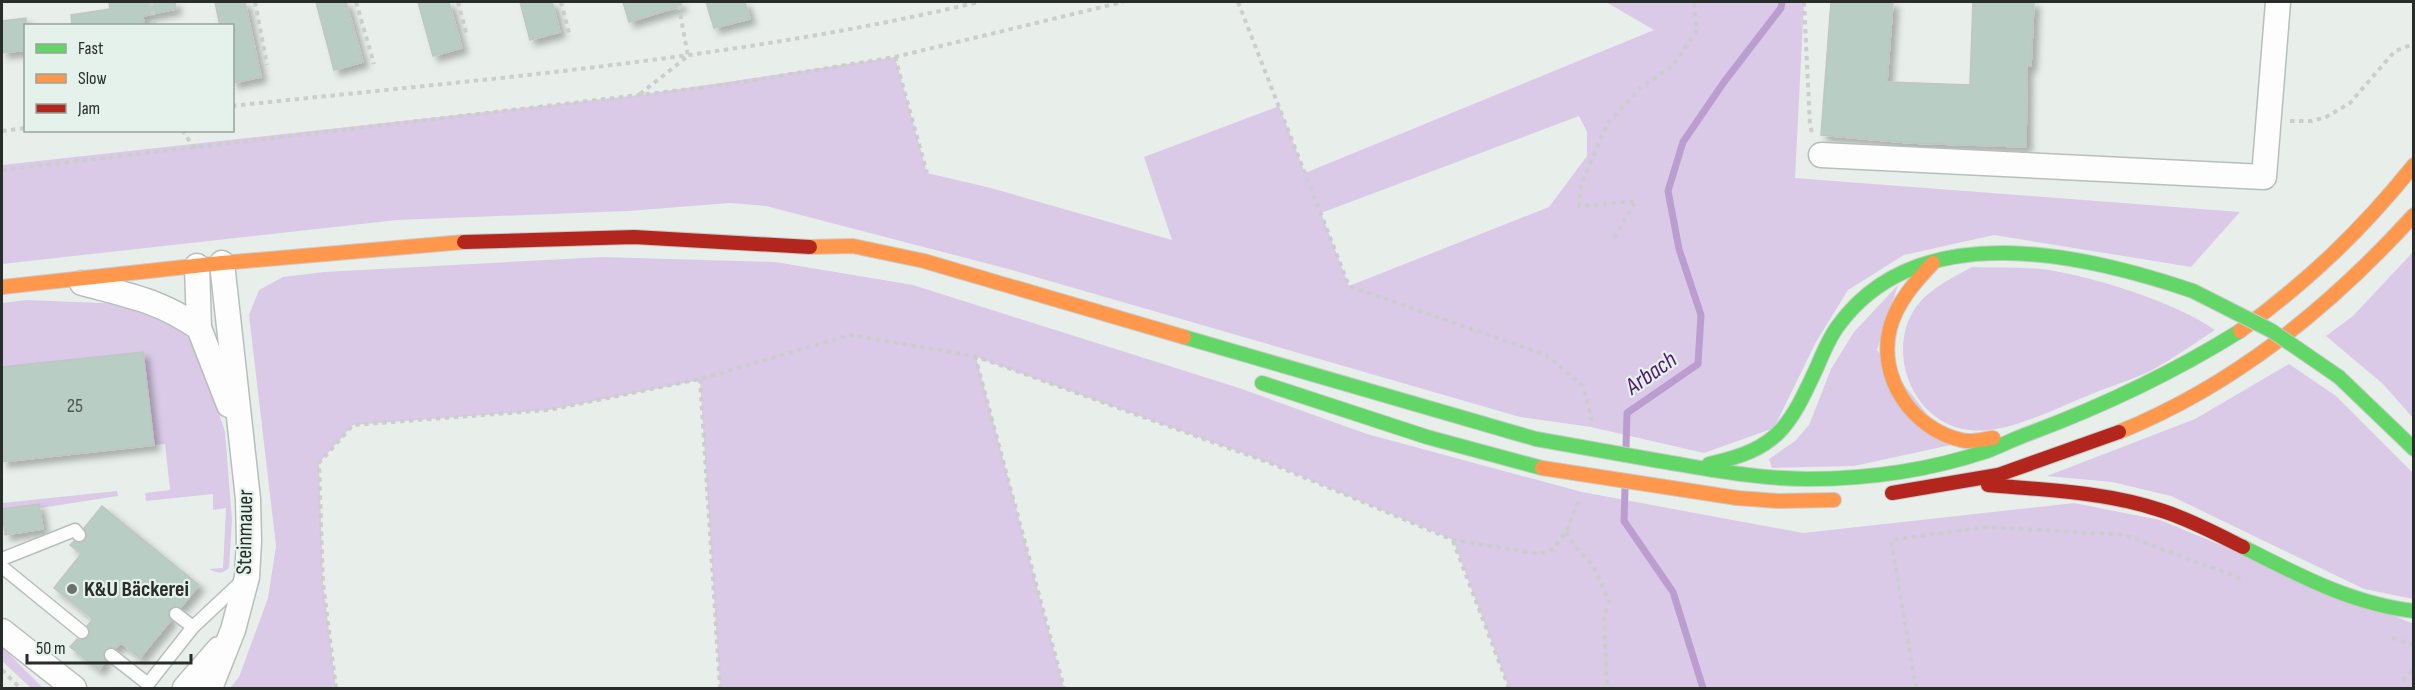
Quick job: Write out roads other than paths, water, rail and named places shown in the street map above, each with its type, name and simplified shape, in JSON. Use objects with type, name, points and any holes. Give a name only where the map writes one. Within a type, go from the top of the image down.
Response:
[{"type":"main road","points":[[2,287],[222,263],[467,242],[622,237],[791,248],[853,246],[924,261],[1318,378],[1536,439],[1693,467],[1750,475],[1808,479],[1895,472],[1983,452],[2093,412],[2158,382],[2274,308],[2366,222],[2414,165]]},
{"type":"main road","points":[[1877,495],[1965,482],[2012,472],[2156,417],[2244,368],[2343,292],[2414,215]]},
{"type":"main road","points":[[791,248],[849,261]]},
{"type":"main road","points":[[1693,467],[1732,460],[1761,449],[1782,434],[1795,415],[1838,325],[1855,304],[1875,286],[1935,261],[1975,253],[2027,254],[2083,260],[2153,276],[2193,291],[2272,331],[2339,376],[2414,449]]},
{"type":"main road","points":[[1935,261],[1911,286],[1890,327],[1886,349],[1892,382],[1911,413],[1934,430],[1963,441],[2024,436]]},
{"type":"main road","points":[[1038,309],[1149,341]]},
{"type":"main road","points":[[1248,378],[1427,437],[1542,468],[1737,498],[1778,501],[1847,498]]},
{"type":"main road","points":[[1965,482],[2092,494],[2135,504],[2184,519],[2341,592],[2399,611],[2414,611]]},
{"type":"street","points":[[1821,154],[2264,177],[2278,2]]},
{"type":"street","name":"Steinmauer","points":[[210,688],[221,666],[233,630],[247,577],[248,499],[222,263]]},
{"type":"street","name":"Steinmauer","points":[[197,266],[199,328],[240,434]]},
{"type":"street","points":[[68,279],[152,301],[174,311],[199,328]]},
{"type":"street","name":"Steinmauer","points":[[185,688],[233,630]]},
{"type":"street","points":[[2,631],[28,654],[74,688]]},
{"type":"street","points":[[28,654],[51,688]]},
{"type":"lane","points":[[2,559],[75,530],[79,535]]},
{"type":"lane","points":[[2,567],[82,632]]},
{"type":"lane","points":[[111,655],[148,684],[193,627],[247,577]]},
{"type":"lane","points":[[176,614],[193,627]]},
{"type":"waterway","name":"Arbach","points":[[1626,448],[1627,413],[1698,364],[1701,315],[1679,249],[1668,191],[1683,142],[1724,82],[1781,8],[1782,2]]},
{"type":"waterway","name":"Arbach","points":[[1625,489],[1624,521],[1673,592],[1703,688]]},
{"type":"place","name":"K&U Bäckerei","points":[[72,589]]}]
